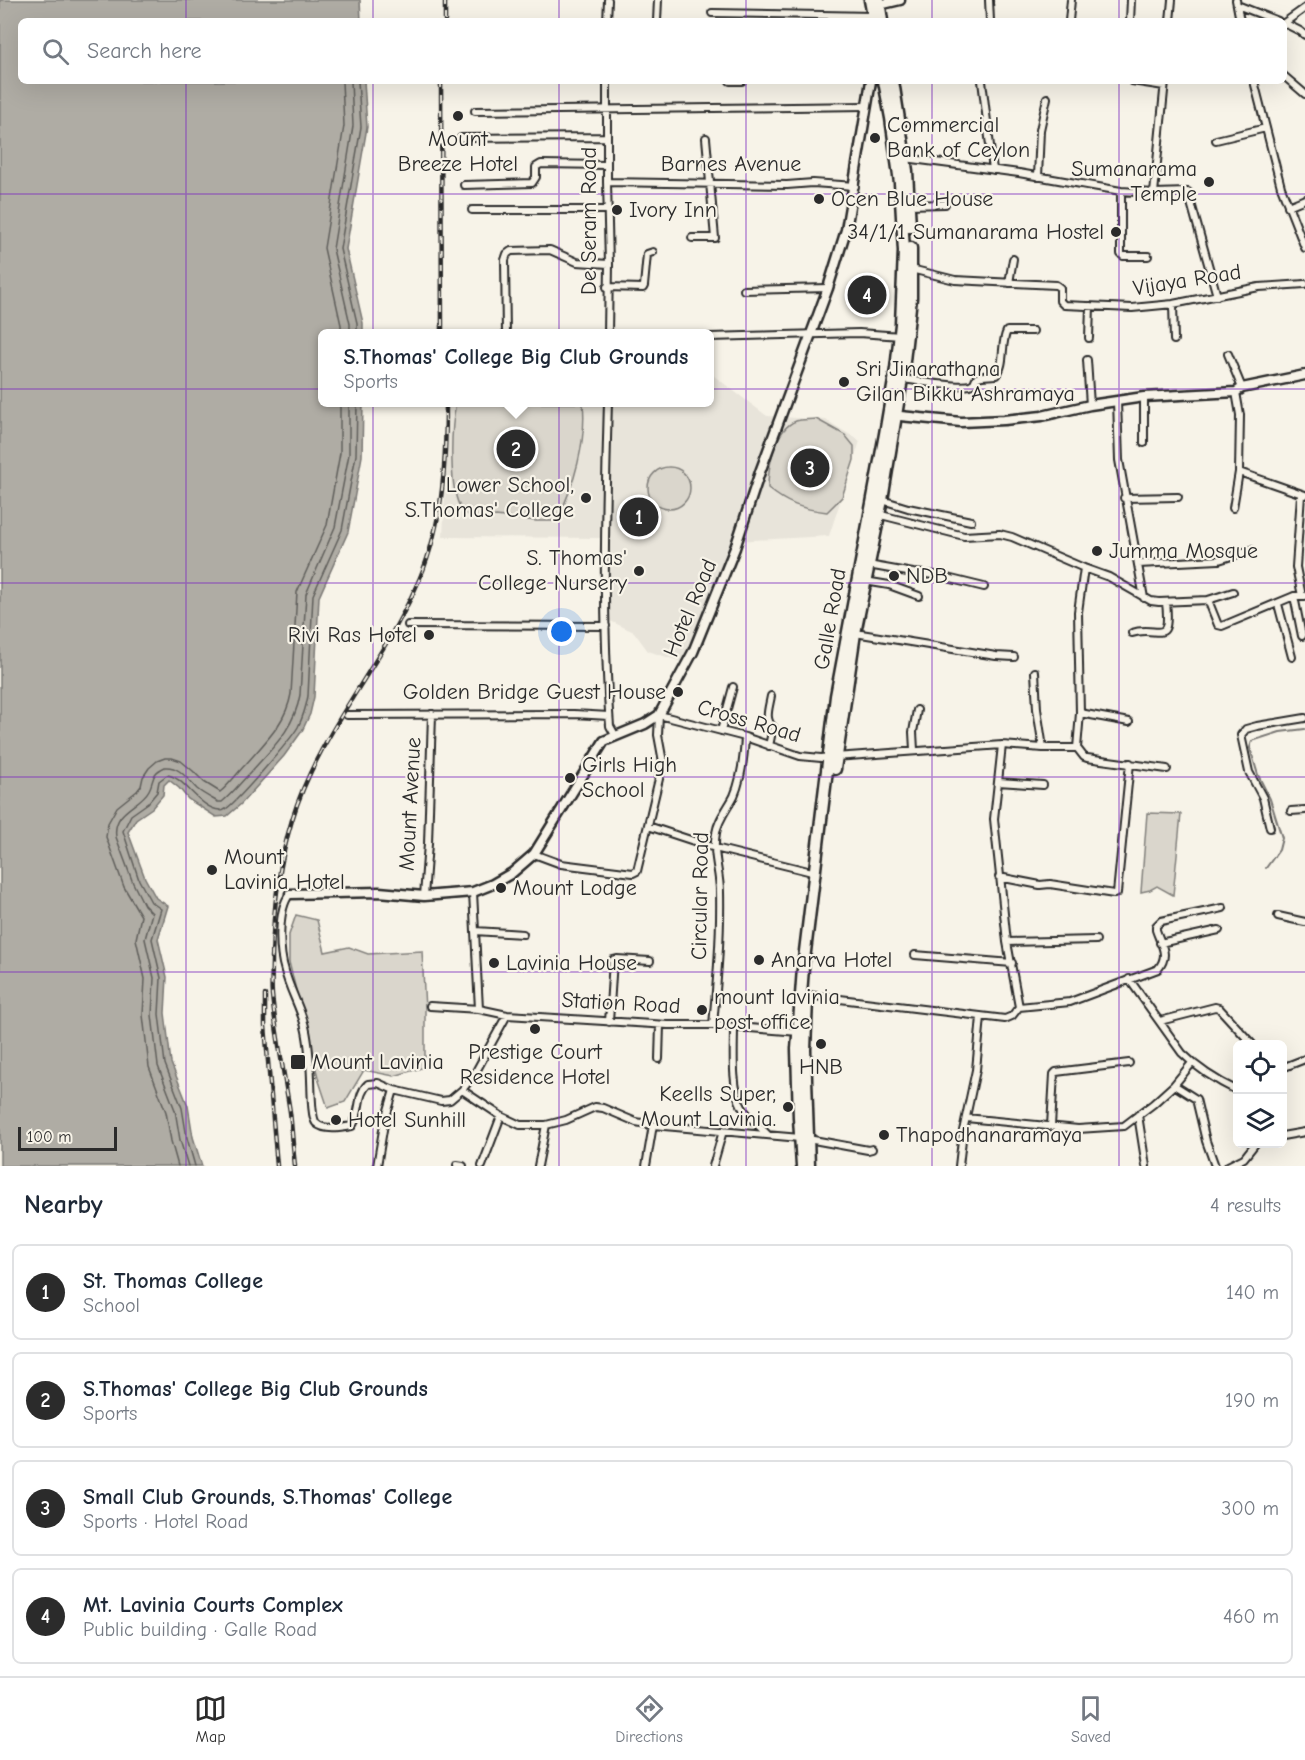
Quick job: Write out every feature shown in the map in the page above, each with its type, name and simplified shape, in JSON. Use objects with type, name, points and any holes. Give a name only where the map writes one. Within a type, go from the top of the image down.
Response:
[{"type":"highway","points":[[876,2],[877,18]]},
{"type":"highway","name":"Galle Road","points":[[802,1032],[834,756],[836,696],[892,415],[902,379],[904,251],[900,183],[885,84]]},
{"type":"highway","name":"Galle Road","points":[[802,1166],[804,1138],[803,968],[834,756],[868,565],[874,514],[882,500],[911,269],[905,158],[893,84]]},
{"type":"highway","name":"Galle Road","points":[[804,1138],[809,1166]]},
{"type":"street","points":[[607,18],[608,0]]},
{"type":"street","points":[[657,18],[658,0]]},
{"type":"street","points":[[876,2],[900,0]]},
{"type":"street","points":[[989,0],[990,18]]},
{"type":"street","points":[[1069,18],[1071,0]]},
{"type":"street","points":[[1130,18],[1131,0]]},
{"type":"street","points":[[1170,18],[1172,0]]},
{"type":"street","points":[[1237,2],[1240,18]]},
{"type":"street","points":[[1237,2],[1272,18]]},
{"type":"street","points":[[1287,21],[1305,8]]},
{"type":"street","points":[[712,14],[844,18]]},
{"type":"street","points":[[1287,24],[1305,35]]},
{"type":"street","points":[[1287,79],[1305,94]]},
{"type":"street","name":"De Seram Road","points":[[607,84],[608,329]]},
{"type":"street","name":"Hotel Road","points":[[658,715],[693,652],[735,548],[760,472],[828,288],[846,230],[871,84]]},
{"type":"street","points":[[982,84],[993,170]]},
{"type":"street","points":[[1154,193],[1164,84]]},
{"type":"street","points":[[1255,84],[1281,187],[1305,248]]},
{"type":"street","points":[[1038,177],[1040,130],[1047,98]]},
{"type":"street","points":[[475,111],[867,106]]},
{"type":"street","points":[[1216,140],[1266,128]]},
{"type":"street","points":[[461,138],[606,137]]},
{"type":"street","points":[[692,238],[715,238],[706,138]]},
{"type":"street","points":[[905,158],[1121,191],[1188,192],[1217,296]]},
{"type":"street","points":[[464,186],[532,183],[536,177],[536,167],[541,164],[606,165]]},
{"type":"street","name":"Barnes Avenue","points":[[607,182],[787,185],[813,183],[855,186]]},
{"type":"street","points":[[1121,191],[1121,254],[1148,256]]},
{"type":"street","points":[[1288,206],[1305,199]]},
{"type":"street","points":[[909,205],[945,204]]},
{"type":"street","points":[[472,210],[608,210]]},
{"type":"street","points":[[506,329],[505,260],[511,251],[550,250],[577,262],[609,264]]},
{"type":"street","points":[[607,287],[645,286],[645,258],[647,254],[653,252]]},
{"type":"street","points":[[1010,283],[1013,259]]},
{"type":"street","name":"Vijaya Road","points":[[911,269],[955,280],[1056,285],[1060,288],[1060,302],[1064,305],[1131,308],[1173,304],[1259,287],[1305,284]]},
{"type":"street","points":[[744,290],[828,288]]},
{"type":"street","points":[[1173,304],[1174,340]]},
{"type":"street","points":[[1089,338],[1090,306]]},
{"type":"street","points":[[902,379],[971,385],[976,378],[996,375],[1001,369],[1002,350],[1007,331],[1033,331]]},
{"type":"street","points":[[714,337],[859,333],[903,337]]},
{"type":"street","points":[[1228,354],[1239,390],[1240,415],[1239,472],[1233,508]]},
{"type":"street","points":[[1087,360],[1090,405]]},
{"type":"street","points":[[892,415],[961,422],[1004,420],[1042,416],[1090,405],[1144,397],[1239,390],[1305,375]]},
{"type":"street","points":[[1144,397],[1144,443]]},
{"type":"street","points":[[1117,401],[1119,460],[1124,498],[1144,598]]},
{"type":"street","points":[[608,407],[604,538],[609,716],[610,726],[615,735]]},
{"type":"street","points":[[1208,600],[1218,625],[1222,626],[1294,596],[1304,596],[1296,567],[1303,495],[1239,472]]},
{"type":"street","points":[[1124,498],[1178,497]]},
{"type":"street","points":[[882,500],[908,508],[971,520]]},
{"type":"street","points":[[874,514],[964,536],[1000,534],[1012,537],[1109,577],[1144,598],[1159,603],[1208,600],[1233,592]]},
{"type":"street","points":[[1138,564],[1219,560],[1251,550]]},
{"type":"street","points":[[868,565],[935,575],[984,587]]},
{"type":"street","points":[[1084,568],[1078,612],[1080,713],[1077,748],[1087,758],[1167,769]]},
{"type":"street","points":[[865,581],[889,585],[920,596]]},
{"type":"street","points":[[1294,596],[1302,636]]},
{"type":"street","points":[[1132,633],[1153,631],[1159,634],[1162,632],[1166,627],[1168,616],[1166,602]]},
{"type":"street","points":[[1281,602],[1292,657]]},
{"type":"street","points":[[408,625],[606,626]]},
{"type":"street","points":[[855,633],[1014,657]]},
{"type":"street","points":[[1035,672],[1037,709],[1043,748]]},
{"type":"street","points":[[721,731],[733,687]]},
{"type":"street","points":[[769,746],[774,731],[767,718],[771,696]]},
{"type":"street","points":[[914,750],[913,732],[917,710]]},
{"type":"street","points":[[1080,713],[1129,722]]},
{"type":"street","name":"Mount Avenue","points":[[424,896],[432,714]]},
{"type":"street","points":[[347,716],[574,714],[609,716]]},
{"type":"street","points":[[507,1015],[474,1074],[462,1090],[450,1100],[441,1101],[394,1090],[378,1083],[368,1084],[362,1090],[357,1118],[352,1126],[324,1128],[312,1116],[312,1078],[308,1040],[284,970],[281,944],[285,900],[290,894],[379,892],[424,896],[473,892],[493,884],[512,873],[534,854],[607,738],[645,724],[658,715]]},
{"type":"street","points":[[534,854],[561,864],[633,873],[637,871],[663,762],[658,735],[658,715]]},
{"type":"street","name":"Cross Road","points":[[658,715],[745,737],[800,756],[821,758],[1002,745],[1077,748]]},
{"type":"street","points":[[1270,828],[1263,798],[1249,772],[1241,735],[1246,729],[1257,726],[1305,718]]},
{"type":"street","name":"Circular Road","points":[[713,1025],[720,918],[716,832],[735,794],[745,750],[745,737]]},
{"type":"street","points":[[1002,745],[994,819],[1007,942],[1019,1007]]},
{"type":"street","points":[[999,877],[1040,885],[1050,884],[1114,894],[1117,892],[1130,763]]},
{"type":"street","points":[[998,782],[1042,784]]},
{"type":"street","points":[[1291,811],[1305,810]]},
{"type":"street","points":[[648,826],[715,848],[812,872]]},
{"type":"street","points":[[473,892],[479,1009]]},
{"type":"street","points":[[807,995],[1005,1019],[1012,1016],[1019,1007],[1070,1002],[1158,969],[1165,955],[1156,930],[1156,926],[1161,921],[1223,908]]},
{"type":"street","points":[[1278,916],[1305,922]]},
{"type":"street","points":[[1160,943],[1219,930]]},
{"type":"street","points":[[475,931],[523,934]]},
{"type":"street","points":[[1007,942],[1096,940]]},
{"type":"street","points":[[915,956],[1012,963]]},
{"type":"street","points":[[609,1022],[613,960],[650,961]]},
{"type":"street","points":[[1129,978],[1172,1041],[1192,1063],[1233,1088]]},
{"type":"street","name":"Station Road","points":[[430,1006],[479,1009],[507,1015],[660,1025],[713,1025],[802,1032]]},
{"type":"street","points":[[1160,1021],[1215,1007],[1220,1008],[1248,1040]]},
{"type":"street","points":[[960,1166],[963,1131],[976,1070],[981,1017]]},
{"type":"street","points":[[659,1059],[660,1025]]},
{"type":"street","points":[[734,1027],[735,1079],[738,1096],[743,1108],[769,1135]]},
{"type":"street","points":[[1287,1066],[1305,1059]]},
{"type":"street","points":[[1051,1126],[1054,1074],[1056,1072],[1130,1063]]},
{"type":"street","points":[[966,1118],[1078,1129],[1124,1126],[1174,1085],[1192,1063]]},
{"type":"street","points":[[1174,1085],[1196,1099],[1206,1141],[1215,1166]]},
{"type":"street","points":[[377,1166],[384,1124],[394,1090]]},
{"type":"street","points":[[462,1090],[501,1116],[520,1125],[546,1125],[566,1120],[595,1107],[603,1108],[636,1122],[653,1125],[804,1138],[872,1149]]},
{"type":"street","points":[[1138,1115],[1146,1166]]},
{"type":"street","points":[[482,1166],[501,1116]]},
{"type":"street","points":[[538,1166],[546,1125]]},
{"type":"street","points":[[646,1166],[653,1125]]},
{"type":"street","points":[[713,1166],[723,1131]]},
{"type":"street","points":[[1287,1136],[1305,1132]]},
{"type":"street","points":[[1228,1166],[1244,1158],[1251,1148]]},
{"type":"shaded area","points":[[714,376],[767,416],[826,420],[860,441],[829,536],[735,541],[685,663],[648,651],[634,632],[606,619],[604,538],[443,537],[449,407],[714,407]]},
{"type":"shaded area","points":[[456,407],[583,407],[583,432],[578,464],[556,521],[496,516],[477,520],[462,510],[454,489],[453,427]]},
{"type":"shaded area","points":[[816,419],[845,435],[854,446],[854,460],[842,497],[827,512],[795,505],[768,488],[771,460],[782,432],[796,421]]},
{"type":"shaded area","points":[[669,467],[684,473],[690,488],[684,503],[669,509],[654,503],[648,488],[654,473]]},
{"type":"shaded area","points":[[1147,813],[1181,814],[1173,895],[1157,886],[1141,892]]},
{"type":"shaded area","points":[[296,915],[317,920],[325,952],[349,947],[368,954],[422,951],[425,1067],[394,1076],[364,1070],[345,1102],[328,1108],[289,962],[289,935]]},
{"type":"water","points":[[0,0],[360,0],[361,18],[18,18],[18,84],[364,84],[367,127],[346,249],[363,329],[318,329],[318,407],[363,407],[362,456],[348,532],[319,597],[314,697],[310,714],[302,731],[284,756],[241,804],[227,816],[216,817],[188,799],[169,780],[164,785],[163,795],[152,808],[136,819],[128,832],[145,878],[156,898],[168,906],[158,939],[167,977],[165,1013],[171,1063],[188,1106],[193,1137],[202,1166],[0,1166]]},
{"type":"waterway","points":[[1266,868],[1279,850],[1282,838],[1250,748],[1252,741],[1280,732],[1305,729]]},
{"type":"railway","points":[[445,0],[445,18]]},
{"type":"railway","points":[[441,84],[442,329]]},
{"type":"railway","points":[[295,1166],[290,1112],[272,990],[274,924],[283,855],[303,789],[317,760],[332,731],[384,647],[424,567],[432,544],[441,497],[446,407]]},
{"type":"railway","points":[[265,995],[265,1026],[277,1166]]},
{"type":"place","name":"Mount Breeze Hotel","points":[[458,116]]},
{"type":"place","name":"Commercial Bank of Ceylon","points":[[875,138]]},
{"type":"place","name":"Sumanarama Temple","points":[[1209,182]]},
{"type":"place","name":"Ocen Blue House","points":[[819,199]]},
{"type":"place","name":"Ivory Inn","points":[[617,210]]},
{"type":"place","name":"34/1/1 Sumanarama Hostel","points":[[1116,232]]},
{"type":"place","name":"Mt. Lavinia Courts Complex","points":[[867,295]]},
{"type":"place","name":"Sri Jinarathana Gilan Bikku Ashramaya","points":[[844,382]]},
{"type":"place","name":"S.Thomas' College Big Club Grounds","points":[[516,449]]},
{"type":"place","name":"Small Club Grounds, S.Thomas' College","points":[[810,468]]},
{"type":"place","name":"Lower School, S.Thomas' College","points":[[586,498]]},
{"type":"place","name":"St. Thomas College","points":[[639,517]]},
{"type":"place","name":"Jumma Mosque","points":[[1097,551]]},
{"type":"place","name":"S. Thomas' College Nursery","points":[[639,571]]},
{"type":"place","name":"NDB","points":[[894,576]]},
{"type":"place","name":"Rivi Ras Hotel","points":[[429,635]]},
{"type":"place","name":"Golden Bridge Guest House","points":[[678,692]]},
{"type":"place","name":"Girls High School","points":[[570,778]]},
{"type":"place","name":"Mount Lavinia Hotel","points":[[212,870]]},
{"type":"place","name":"Mount Lodge","points":[[501,888]]},
{"type":"place","name":"Anarva Hotel","points":[[759,960]]},
{"type":"place","name":"Lavinia House","points":[[494,963]]},
{"type":"place","name":"mount lavinia post office","points":[[702,1010]]},
{"type":"place","name":"Prestige Court Residence Hotel","points":[[535,1029]]},
{"type":"place","name":"HNB","points":[[821,1044]]},
{"type":"place","name":"Mount Lavinia","points":[[298,1062]]},
{"type":"place","name":"Keells Super, Mount Lavinia.","points":[[788,1107]]},
{"type":"place","name":"Hotel Sunhill","points":[[336,1120]]},
{"type":"place","name":"Thapodhanaramaya","points":[[884,1135]]}]
